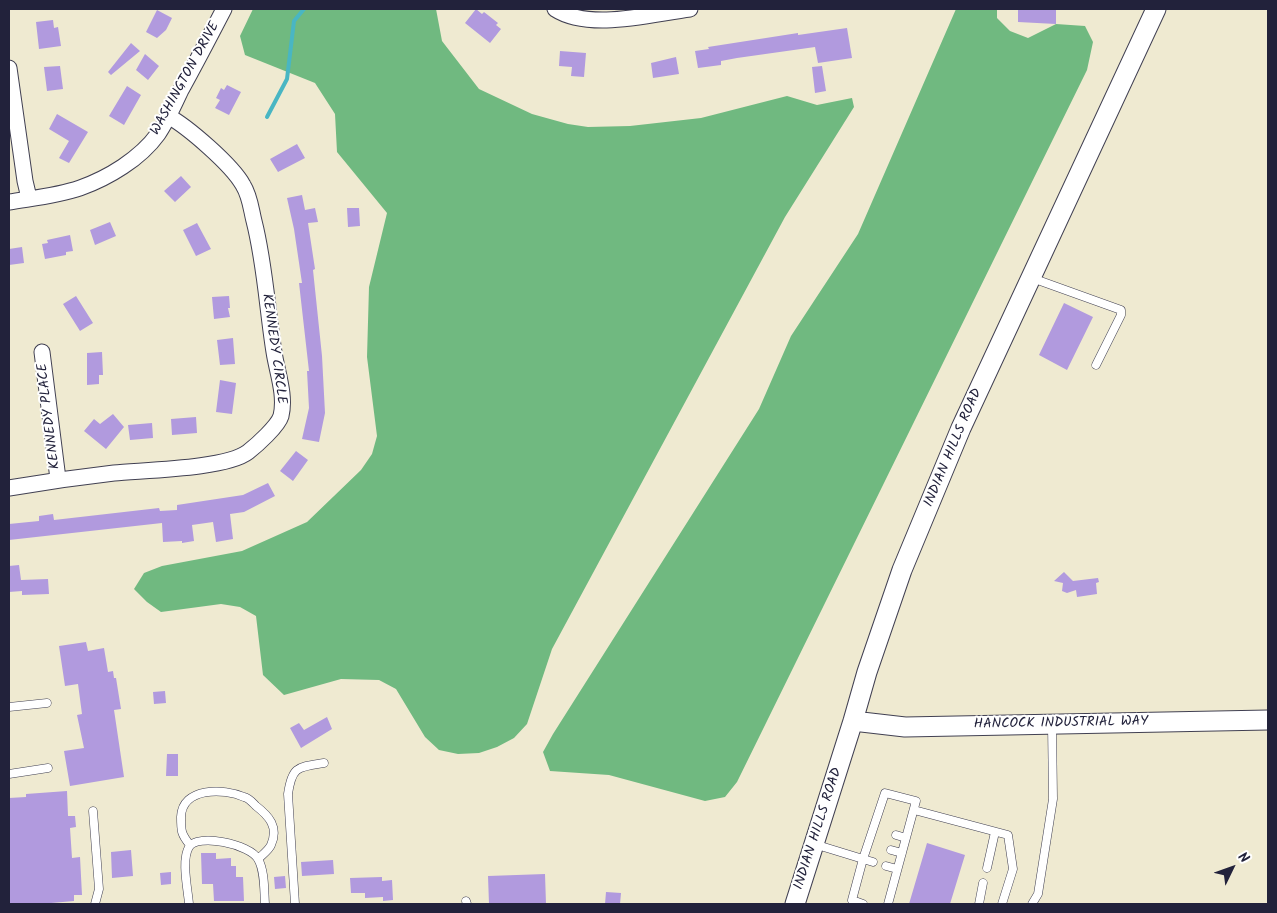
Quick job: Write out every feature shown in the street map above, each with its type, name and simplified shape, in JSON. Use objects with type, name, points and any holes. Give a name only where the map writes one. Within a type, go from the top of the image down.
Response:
[{"type":"street","name":"WASHINGTON DRIVE","points":[[9,202],[51,196],[80,188],[105,177],[145,148],[158,134],[224,9]]},
{"type":"street","points":[[555,9],[583,20],[612,20],[690,9]]},
{"type":"street","name":"INDIAN HILLS ROAD","points":[[795,904],[867,672],[902,570],[961,428],[1156,9]]},
{"type":"street","points":[[9,68],[25,181],[30,198]]},
{"type":"street","name":"KENNEDY CIRCLE","points":[[9,488],[58,480],[188,467],[225,461],[246,453],[269,432],[280,418],[283,401],[274,352],[258,237],[249,199],[244,186],[236,174],[181,123],[168,116]]},
{"type":"street","name":"KENNEDY PLACE","points":[[42,352],[58,480]]},
{"type":"street","name":"HANCOCK INDUSTRIAL WAY","points":[[853,721],[905,727],[1268,720]]},
{"type":"lane","points":[[1031,278],[1121,310],[1121,315],[1096,365]]},
{"type":"lane","points":[[9,707],[47,703]]},
{"type":"lane","points":[[1032,904],[1038,894],[1053,799],[1052,724]]},
{"type":"lane","points":[[295,904],[288,794],[290,780],[293,773],[301,767],[324,763]]},
{"type":"lane","points":[[9,774],[48,768]]},
{"type":"lane","points":[[190,845],[181,833],[182,813],[187,802],[195,795],[216,790],[245,797],[270,817],[274,834],[271,846],[258,859]]},
{"type":"lane","points":[[863,904],[852,900],[863,859],[886,792],[916,801],[888,904]]},
{"type":"lane","points":[[914,810],[1008,835],[1013,869],[1002,904]]},
{"type":"lane","points":[[93,812],[99,888],[95,904]]},
{"type":"lane","points":[[873,828],[882,830]]},
{"type":"lane","points":[[987,868],[995,832]]},
{"type":"lane","points":[[896,835],[906,838]]},
{"type":"lane","points":[[189,904],[185,866],[190,845],[196,842],[226,841],[249,850],[258,859],[265,904]]},
{"type":"lane","points":[[814,844],[873,862]]},
{"type":"lane","points":[[868,844],[878,846]]},
{"type":"lane","points":[[891,850],[902,854]]},
{"type":"lane","points":[[886,866],[898,869]]},
{"type":"lane","points":[[979,904],[983,883]]},
{"type":"green space","points":[[253,9],[436,9],[442,41],[479,89],[532,114],[568,124],[588,127],[630,126],[701,118],[787,96],[817,105],[852,98],[854,107],[785,217],[552,649],[527,724],[514,738],[497,747],[479,753],[458,754],[439,750],[425,737],[396,689],[379,680],[341,679],[284,695],[263,675],[256,616],[240,607],[221,604],[161,612],[134,589],[144,573],[162,566],[242,551],[307,522],[361,470],[372,454],[377,436],[367,357],[369,287],[387,213],[337,152],[335,114],[315,83],[245,55],[240,36]]},
{"type":"green space","points":[[956,9],[997,9],[997,18],[1010,31],[1028,38],[1056,24],[1085,26],[1093,42],[1087,70],[737,782],[725,797],[705,801],[609,775],[550,771],[543,752],[553,734],[759,409],[791,336],[858,234]]},
{"type":"building","points":[[476,9],[482,14],[484,12],[498,23],[496,25],[501,29],[490,43],[465,23]]},
{"type":"building","points":[[1018,9],[1056,9],[1056,24],[1018,22]]},
{"type":"building","points":[[157,10],[172,18],[166,30],[157,38],[146,32]]},
{"type":"building","points":[[53,20],[54,28],[58,27],[61,46],[39,49],[36,22]]},
{"type":"building","points":[[847,28],[852,58],[818,63],[815,47],[737,58],[721,61],[721,65],[698,68],[695,51],[709,49],[708,47],[798,33],[798,35]]},
{"type":"building","points":[[131,43],[140,51],[111,75],[108,72]]},
{"type":"building","points":[[560,51],[586,53],[584,77],[571,76],[572,67],[559,66]]},
{"type":"building","points":[[145,54],[159,66],[148,80],[136,70]]},
{"type":"building","points":[[676,57],[679,74],[653,78],[651,63]]},
{"type":"building","points":[[60,66],[63,89],[47,91],[44,67]]},
{"type":"building","points":[[822,66],[826,91],[815,93],[812,67]]},
{"type":"building","points":[[227,85],[241,92],[229,115],[215,108],[220,100],[216,98],[221,88],[224,90]]},
{"type":"building","points":[[127,86],[141,95],[124,125],[109,116]]},
{"type":"building","points":[[57,114],[88,132],[69,163],[59,158],[69,141],[49,129]]},
{"type":"building","points":[[297,144],[305,158],[278,172],[270,159]]},
{"type":"building","points":[[181,176],[191,187],[175,202],[164,191]]},
{"type":"building","points":[[302,195],[305,210],[315,208],[318,222],[308,223],[315,269],[313,270],[322,356],[325,413],[319,442],[302,439],[309,408],[307,371],[309,371],[299,283],[302,283],[294,229],[287,198]]},
{"type":"building","points":[[347,208],[359,208],[360,226],[348,227]]},
{"type":"building","points":[[110,222],[116,236],[95,245],[90,230]]},
{"type":"building","points":[[197,223],[211,249],[196,256],[183,230]]},
{"type":"building","points":[[70,235],[73,251],[66,252],[66,255],[45,259],[42,244],[48,243],[47,240]]},
{"type":"building","points":[[22,247],[24,263],[9,265],[9,249]]},
{"type":"building","points":[[76,296],[93,323],[80,331],[63,304]]},
{"type":"building","points":[[229,296],[230,308],[228,308],[230,317],[214,319],[212,297]]},
{"type":"building","points":[[1064,303],[1093,317],[1067,370],[1039,355]]},
{"type":"building","points":[[233,338],[235,364],[220,365],[217,340]]},
{"type":"building","points":[[102,352],[103,375],[99,375],[99,384],[87,385],[87,353]]},
{"type":"building","points":[[220,380],[236,383],[232,414],[216,412]]},
{"type":"building","points":[[113,414],[124,427],[106,449],[84,431],[94,419],[100,424]]},
{"type":"building","points":[[196,417],[197,433],[172,435],[171,419]]},
{"type":"building","points":[[152,423],[153,438],[130,440],[128,425]]},
{"type":"building","points":[[296,451],[308,460],[293,481],[280,471]]},
{"type":"building","points":[[268,483],[275,496],[244,512],[230,514],[233,539],[216,542],[213,522],[192,525],[194,541],[182,543],[182,541],[163,542],[162,523],[9,540],[9,524],[39,521],[39,516],[53,514],[54,520],[159,508],[160,511],[177,510],[177,505],[243,495]]},
{"type":"building","points":[[19,565],[21,580],[48,579],[49,594],[22,595],[22,591],[9,592],[9,566]]},
{"type":"building","points":[[1064,572],[1073,581],[1098,578],[1099,582],[1096,583],[1097,594],[1077,597],[1076,590],[1067,593],[1062,591],[1063,583],[1054,581]]},
{"type":"building","points":[[86,642],[88,651],[104,648],[108,672],[113,671],[114,678],[116,678],[121,709],[114,710],[124,777],[70,786],[64,751],[84,748],[77,715],[82,714],[78,684],[65,686],[59,646]]},
{"type":"building","points":[[165,691],[166,703],[154,704],[153,692]]},
{"type":"building","points":[[327,717],[332,729],[301,748],[290,728],[299,723],[304,730]]},
{"type":"building","points":[[167,754],[178,754],[178,776],[166,776]]},
{"type":"building","points":[[67,791],[68,816],[75,816],[76,827],[70,828],[72,858],[80,857],[82,895],[74,895],[74,901],[9,904],[9,798],[26,797],[26,794]]},
{"type":"building","points":[[927,843],[965,855],[950,904],[909,904]]},
{"type":"building","points":[[131,850],[133,876],[112,878],[111,852]]},
{"type":"building","points":[[201,853],[216,853],[216,859],[231,858],[231,866],[236,866],[236,877],[243,877],[244,901],[214,901],[213,884],[202,884]]},
{"type":"building","points":[[333,860],[334,874],[302,876],[301,862]]},
{"type":"building","points":[[171,872],[171,884],[161,885],[160,873]]},
{"type":"building","points":[[545,874],[546,904],[489,904],[488,876]]},
{"type":"building","points":[[285,876],[286,888],[275,889],[274,877]]},
{"type":"building","points":[[382,877],[382,881],[392,880],[393,900],[383,901],[383,897],[365,898],[365,893],[351,893],[350,878]]},
{"type":"building","points":[[606,892],[621,893],[620,904],[605,904]]},
{"type":"waterway","points":[[267,117],[287,79],[294,21],[304,9]]}]
